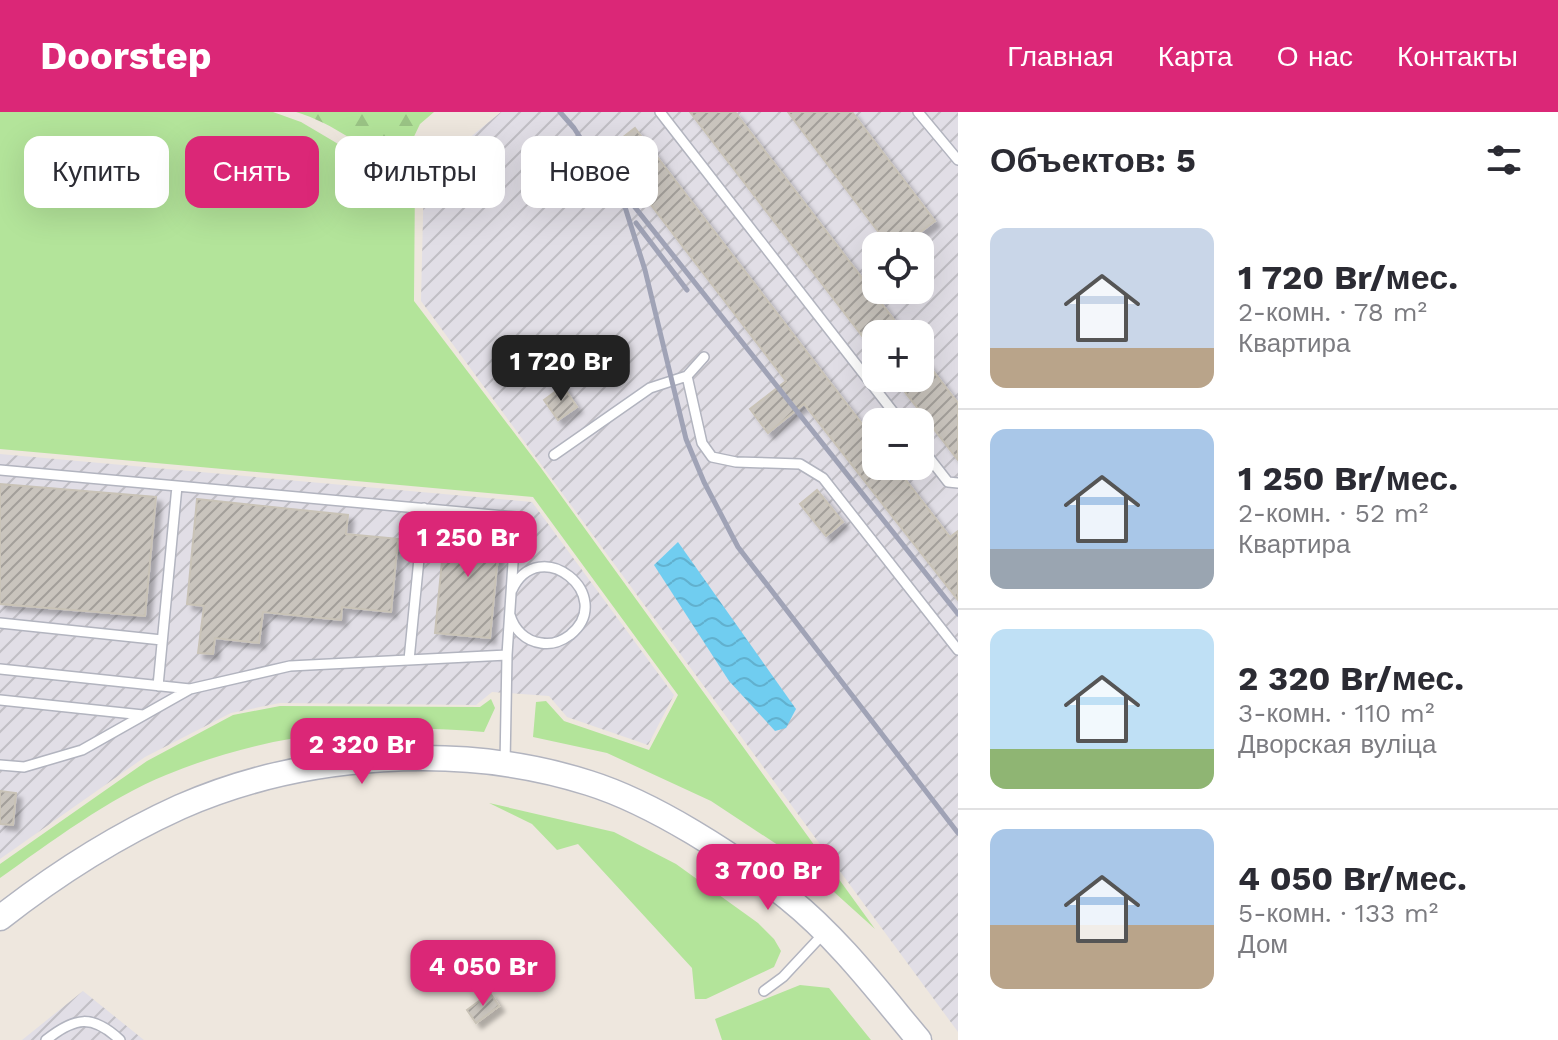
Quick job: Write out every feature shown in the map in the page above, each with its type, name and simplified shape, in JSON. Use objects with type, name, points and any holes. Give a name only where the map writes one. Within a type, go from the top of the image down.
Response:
[{"type":"street","points":[[0,918],[80,862],[130,832],[221,792],[297,771],[371,761],[444,758],[505,764],[590,783],[667,818],[736,860],[787,897],[826,931],[919,1040]]},
{"type":"lane","points":[[660,112],[890,408]]},
{"type":"lane","points":[[918,112],[958,160]]},
{"type":"lane","points":[[948,147],[958,140]]},
{"type":"lane","points":[[554,455],[650,388],[687,376],[704,357]]},
{"type":"lane","points":[[687,376],[702,443],[712,457],[736,462],[800,464],[823,478],[958,650]]},
{"type":"lane","points":[[934,464],[948,482],[958,483]]},
{"type":"lane","points":[[0,470],[516,517],[508,608],[505,764]]},
{"type":"lane","points":[[158,686],[177,486]]},
{"type":"lane","points":[[409,660],[424,508]]},
{"type":"lane","points":[[508,608],[517,630],[540,643],[565,639],[575,631],[582,620],[584,607],[578,583],[557,568],[545,567],[522,576],[509,596]]},
{"type":"lane","points":[[0,623],[162,640]]},
{"type":"lane","points":[[0,765],[24,767],[82,750],[190,689],[290,666],[507,655],[527,638]]},
{"type":"lane","points":[[0,669],[190,689]]},
{"type":"lane","points":[[0,700],[143,715]]},
{"type":"lane","points":[[764,991],[783,977],[826,931]]},
{"type":"lane","points":[[46,1040],[75,1021],[93,1022],[107,1028],[120,1040]]},
{"type":"shaded area","points":[[501,112],[958,112],[958,1032],[421,301],[423,208],[505,208],[505,136],[472,136]]},
{"type":"shaded area","points":[[0,454],[532,502],[674,695],[648,745],[567,717],[549,696],[492,692],[476,705],[280,703],[231,713],[145,757],[0,859]]},
{"type":"shaded area","points":[[83,991],[144,1040],[22,1040]]},
{"type":"green space","points":[[0,112],[273,112],[301,122],[335,142],[335,208],[415,208],[414,301],[541,468],[875,929],[793,855],[711,801],[607,753],[533,737],[536,702],[546,701],[564,721],[649,750],[678,695],[533,497],[0,449]]},
{"type":"green space","points":[[296,112],[434,112],[420,124],[414,136],[346,136]]},
{"type":"green space","points":[[491,699],[495,708],[484,732],[403,729],[322,734],[243,749],[204,761],[123,796],[0,878],[0,864],[147,761],[233,715],[280,706],[480,707]]},
{"type":"green space","points":[[489,803],[614,832],[676,864],[758,923],[774,939],[781,951],[774,967],[706,999],[695,999],[692,968],[578,844],[557,850],[532,824]]},
{"type":"green space","points":[[800,985],[829,988],[871,1040],[722,1040],[715,1019]]},
{"type":"water","points":[[678,542],[796,709],[786,728],[775,731],[729,681],[654,565]]},
{"type":"building","points":[[690,112],[735,112],[862,278],[862,304],[882,304],[894,320],[862,320],[862,336]]},
{"type":"building","points":[[788,112],[852,112],[935,221],[920,232],[878,232]]},
{"type":"building","points":[[635,128],[641,136],[625,136]]},
{"type":"building","points":[[658,158],[862,424],[862,478],[804,404],[768,433],[750,409],[786,381],[653,208],[658,208]]},
{"type":"building","points":[[934,372],[958,403],[958,460],[934,429],[934,408],[917,408],[905,392],[934,392]]},
{"type":"building","points":[[563,386],[577,407],[558,420],[544,400]]},
{"type":"building","points":[[864,480],[906,480],[950,537],[958,531],[958,600]]},
{"type":"building","points":[[0,484],[156,497],[145,616],[0,604]]},
{"type":"building","points":[[817,490],[843,522],[826,536],[800,504]]},
{"type":"building","points":[[197,499],[348,515],[346,534],[398,539],[391,612],[342,607],[341,620],[263,612],[259,643],[215,638],[213,654],[198,653],[204,606],[187,604]]},
{"type":"building","points":[[446,520],[501,525],[490,638],[435,633]]},
{"type":"building","points":[[0,791],[16,793],[13,825],[0,824]]},
{"type":"building","points":[[490,993],[499,1006],[476,1023],[467,1010]]},
{"type":"railway","points":[[560,112],[574,128],[625,207],[645,270],[686,439],[704,482],[738,547],[958,833]]},
{"type":"railway","points":[[636,208],[958,614]]},
{"type":"railway","points":[[636,223],[687,290]]}]
